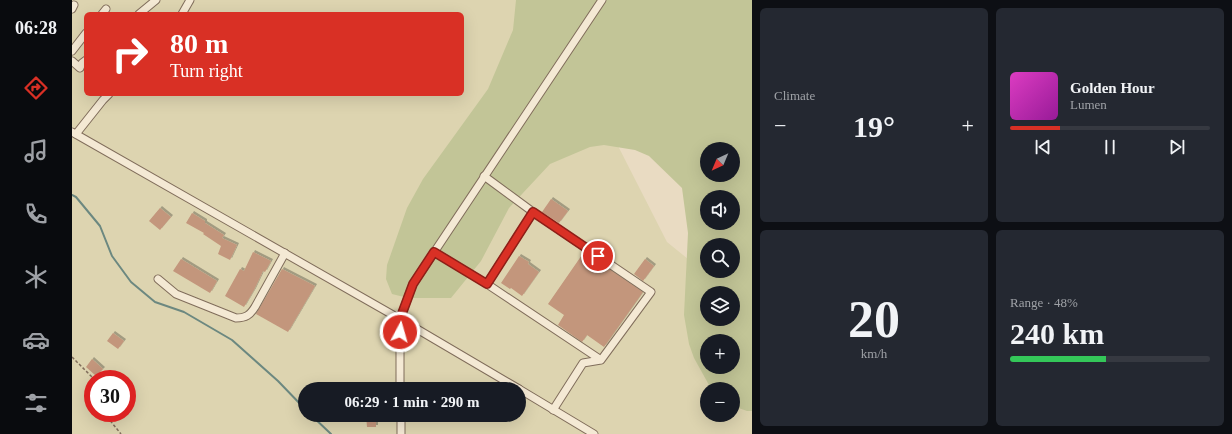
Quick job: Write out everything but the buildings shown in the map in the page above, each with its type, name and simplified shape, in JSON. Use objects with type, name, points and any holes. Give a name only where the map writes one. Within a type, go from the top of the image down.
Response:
[{"type":"street","points":[[141,12],[156,0]]},
{"type":"street","points":[[183,12],[190,0]]},
{"type":"street","points":[[400,382],[400,319],[413,284],[602,0]]},
{"type":"street","points":[[72,51],[84,36]]},
{"type":"street","points":[[72,61],[80,68],[84,62]]},
{"type":"street","points":[[107,96],[74,133],[400,319],[507,382]]},
{"type":"street","points":[[484,176],[533,212],[651,292],[601,360],[583,363]]},
{"type":"street","points":[[487,284],[533,212]]},
{"type":"street","points":[[434,252],[487,284],[601,360]]},
{"type":"street","points":[[158,279],[176,294],[186,299],[236,318],[244,318],[251,314],[256,307],[285,253]]},
{"type":"street","points":[[553,410],[583,363],[584,348]]},
{"type":"street","points":[[526,393],[594,434]]},
{"type":"street","points":[[401,422],[401,434]]},
{"type":"path","points":[[72,357],[85,370]]},
{"type":"path","points":[[111,422],[121,434]]},
{"type":"shaded area","points":[[72,0],[611,0],[591,93],[667,242],[700,269],[700,278],[711,278],[721,286],[700,286],[700,326],[740,326],[740,316],[752,311],[752,434],[72,434]]},
{"type":"green space","points":[[516,0],[752,0],[752,411],[740,408],[740,382],[707,382],[703,374],[740,374],[740,334],[700,334],[700,369],[694,358],[689,344],[684,315],[688,233],[682,188],[649,156],[635,150],[604,145],[590,147],[550,164],[509,208],[481,261],[451,298],[408,298],[392,294],[386,279],[387,265],[407,208],[423,179],[488,89],[513,30]]},
{"type":"waterway","points":[[72,195],[76,197],[100,226],[112,256],[131,282],[155,302],[184,312],[232,340],[278,381],[298,402]]},
{"type":"waterway","points":[[318,422],[331,434]]},
{"type":"route","points":[[400,332],[400,319],[413,284],[434,252],[487,284],[533,212],[598,256]]}]
